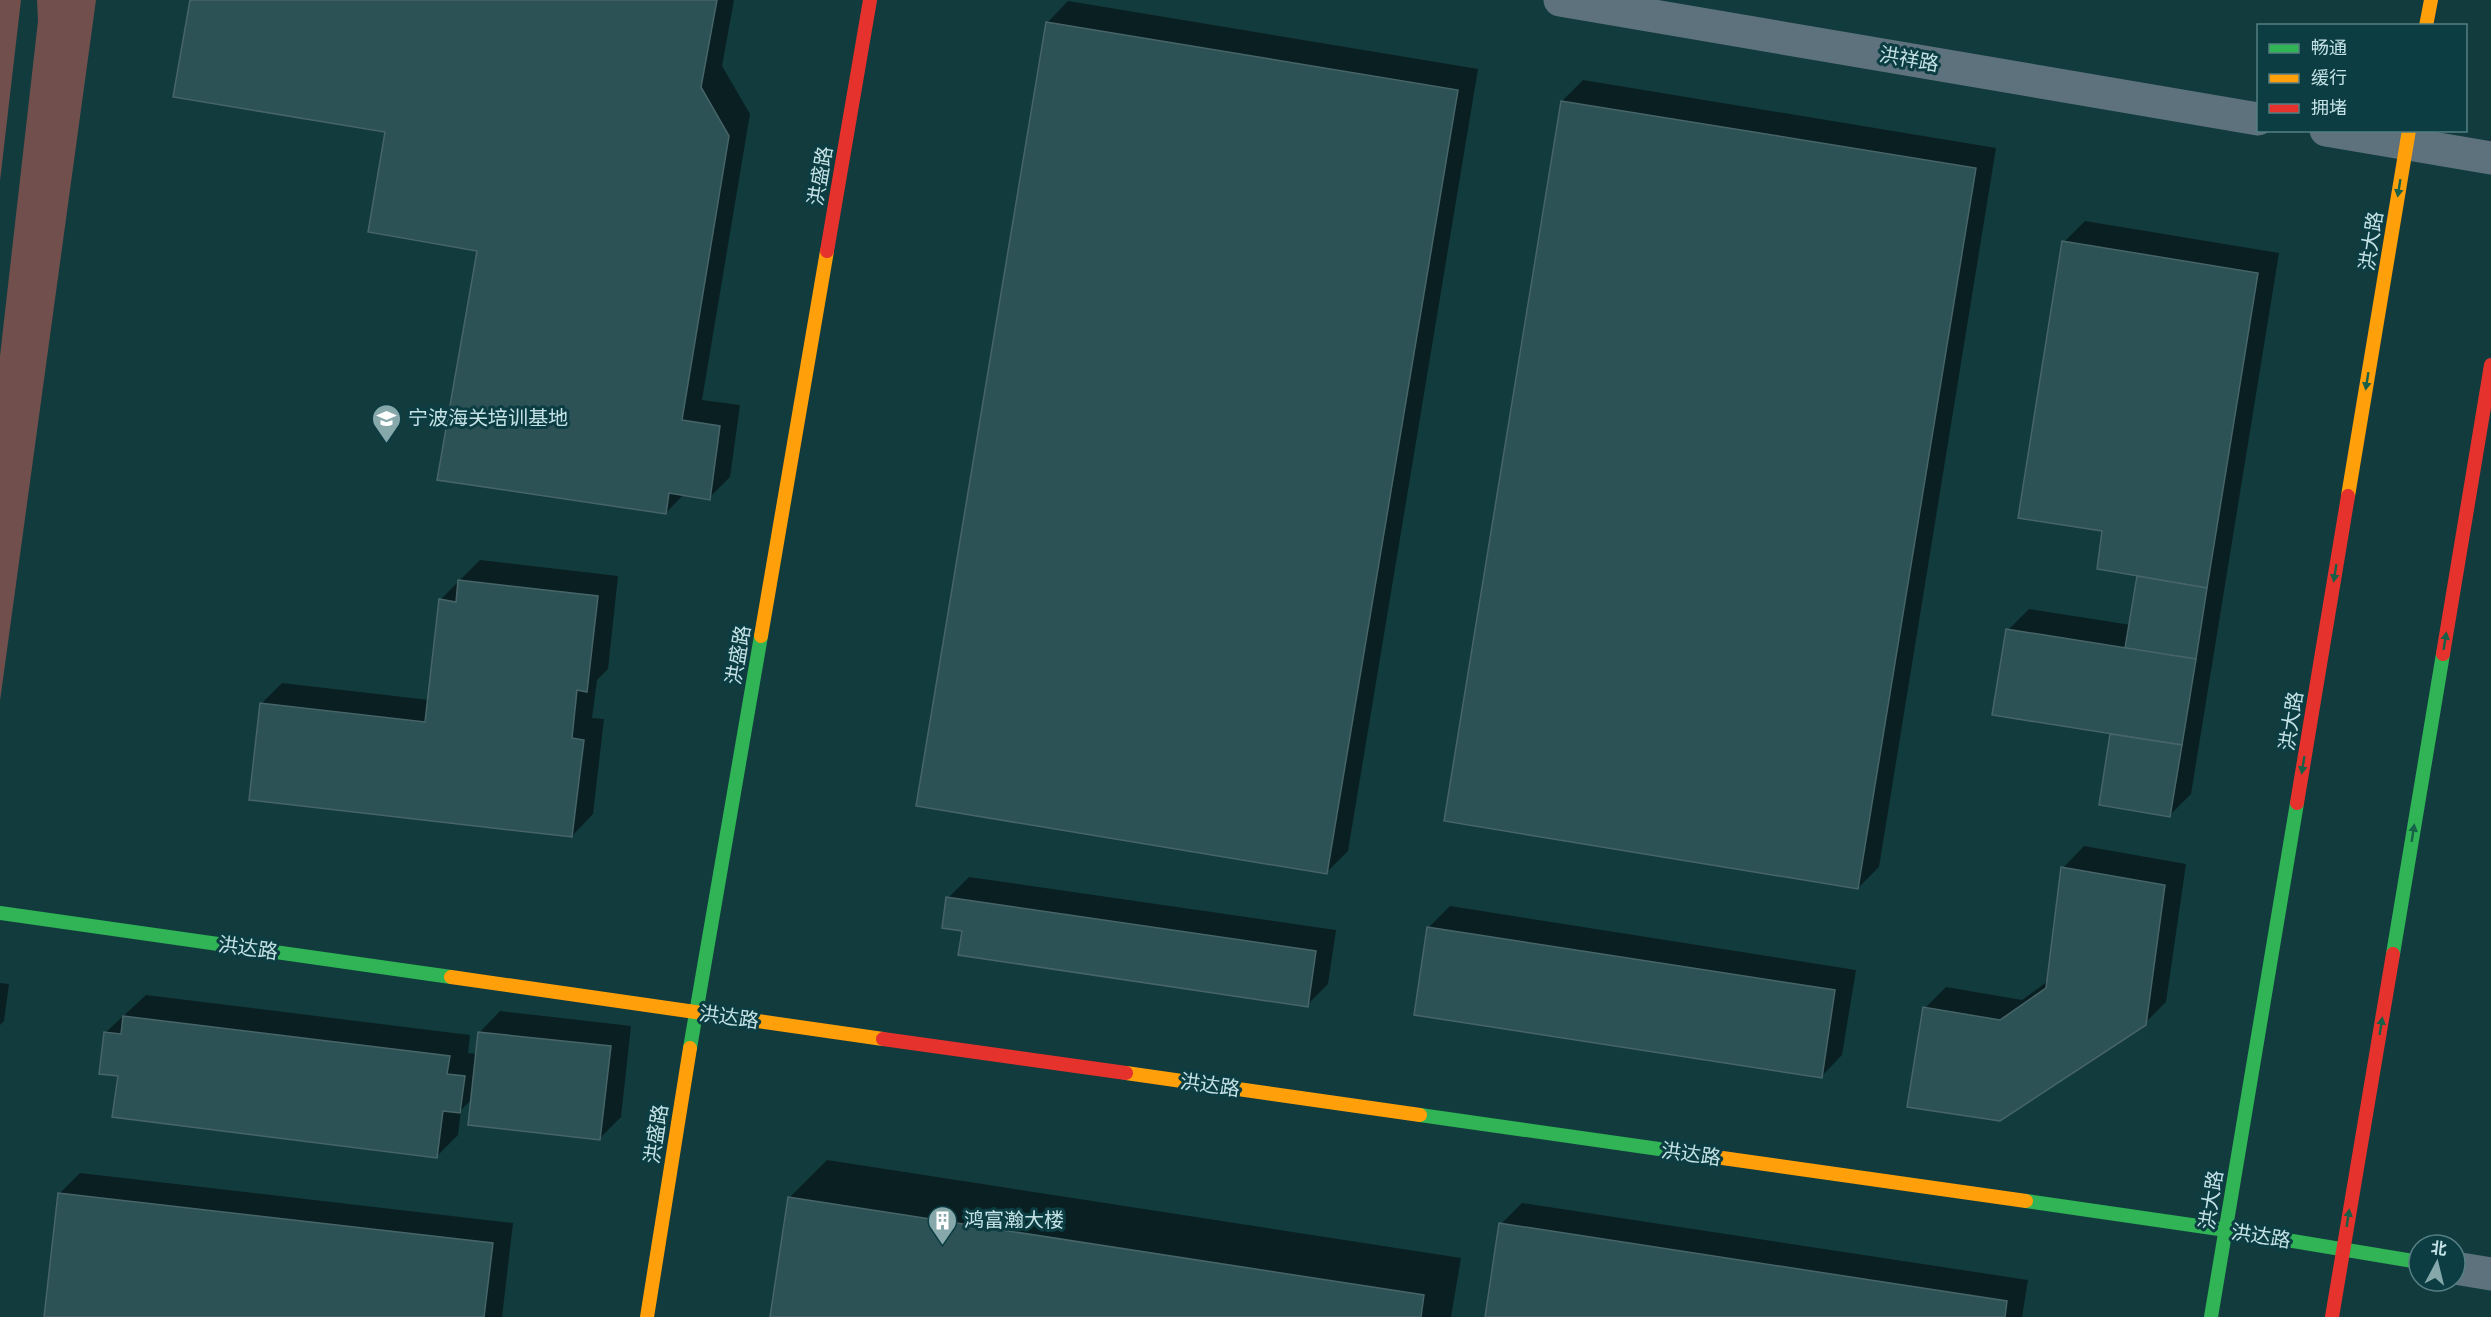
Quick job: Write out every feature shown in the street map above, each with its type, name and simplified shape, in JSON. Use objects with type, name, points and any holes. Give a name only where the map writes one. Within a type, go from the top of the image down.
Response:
[{"type":"street","name":"洪盛路","points":[[647,1317],[696,1012],[870,0]]},
{"type":"street","name":"洪祥路","points":[[1560,0],[2257,119]]},
{"type":"street","points":[[2426,24],[2430,0]]},
{"type":"street","points":[[2349,132],[2408,137],[2491,158]]},
{"type":"street","name":"洪大路","points":[[2211,1317],[2408,137]]},
{"type":"street","points":[[2332,1317],[2491,365]]},
{"type":"street","name":"洪达路","points":[[0,913],[2226,1230],[2407,1260]]},
{"type":"street","points":[[2467,1270],[2491,1274]]},
{"type":"shaded area","points":[[0,0],[21,0],[0,181]]},
{"type":"shaded area","points":[[37,0],[96,0],[0,701],[0,356],[38,21]]},
{"type":"building","points":[[190,0],[717,0],[701,87],[729,136],[682,420],[720,426],[710,500],[669,493],[666,514],[437,480],[477,251],[368,232],[385,132],[173,97]]},
{"type":"building","points":[[1046,22],[1458,90],[1327,874],[916,806]]},
{"type":"building","points":[[1561,101],[1976,168],[1858,889],[1444,821]]},
{"type":"building","points":[[2062,241],[2258,273],[2207,588],[2097,569],[2102,531],[2018,518]]},
{"type":"building","points":[[2137,576],[2207,588],[2196,659],[2125,648]]},
{"type":"building","points":[[458,580],[598,596],[587,692],[577,690],[572,738],[584,740],[572,837],[249,800],[260,703],[425,722],[439,599],[456,602]]},
{"type":"building","points":[[2006,629],[2196,659],[2182,745],[1992,715]]},
{"type":"building","points":[[2110,734],[2182,745],[2170,817],[2099,805]]},
{"type":"building","points":[[2061,867],[2165,885],[2146,1025],[2000,1121],[1907,1107],[1923,1007],[2000,1020],[2046,988]]},
{"type":"building","points":[[946,897],[1316,951],[1308,1007],[958,955],[962,931],[942,928]]},
{"type":"building","points":[[1427,927],[1835,990],[1822,1078],[1414,1015]]},
{"type":"building","points":[[123,1016],[450,1056],[447,1074],[465,1076],[460,1113],[443,1111],[437,1158],[112,1117],[118,1076],[99,1074],[104,1032],[121,1034]]},
{"type":"building","points":[[478,1032],[611,1046],[600,1140],[468,1125]]},
{"type":"building","points":[[58,1193],[493,1243],[484,1317],[44,1317]]},
{"type":"building","name":"鸿富瀚大楼","points":[[788,1197],[1424,1295],[1421,1317],[770,1317]]},
{"type":"building","points":[[1499,1223],[2007,1301],[2005,1317],[1485,1317]]},
{"type":"traffic: fast","points":[[690,1048],[761,636]]},
{"type":"traffic: fast","points":[[2393,954],[2443,654]]},
{"type":"traffic: fast","points":[[2211,1317],[2297,803]]},
{"type":"traffic: fast","points":[[0,913],[451,977]]},
{"type":"traffic: fast","points":[[1420,1115],[1687,1153]]},
{"type":"traffic: fast","points":[[2026,1201],[2226,1230],[2407,1260]]},
{"type":"traffic: slow","points":[[2426,24],[2431,0]]},
{"type":"traffic: slow","points":[[2348,496],[2409,132]]},
{"type":"traffic: slow","points":[[761,636],[827,251]]},
{"type":"traffic: slow","points":[[451,977],[883,1039]]},
{"type":"traffic: slow","points":[[647,1317],[690,1048]]},
{"type":"traffic: slow","points":[[1126,1073],[1420,1115]]},
{"type":"traffic: slow","points":[[1687,1153],[2026,1201]]},
{"type":"traffic: jam","points":[[827,251],[870,0]]},
{"type":"traffic: jam","points":[[2443,654],[2491,365]]},
{"type":"traffic: jam","points":[[2297,803],[2348,496]]},
{"type":"traffic: jam","points":[[2332,1317],[2393,954]]},
{"type":"traffic: jam","points":[[883,1039],[1126,1073]]},
{"type":"place","name":"宁波海关培训基地","points":[[387,444]]},
{"type":"place","name":"鸿富瀚大楼","points":[[943,1246]]}]
